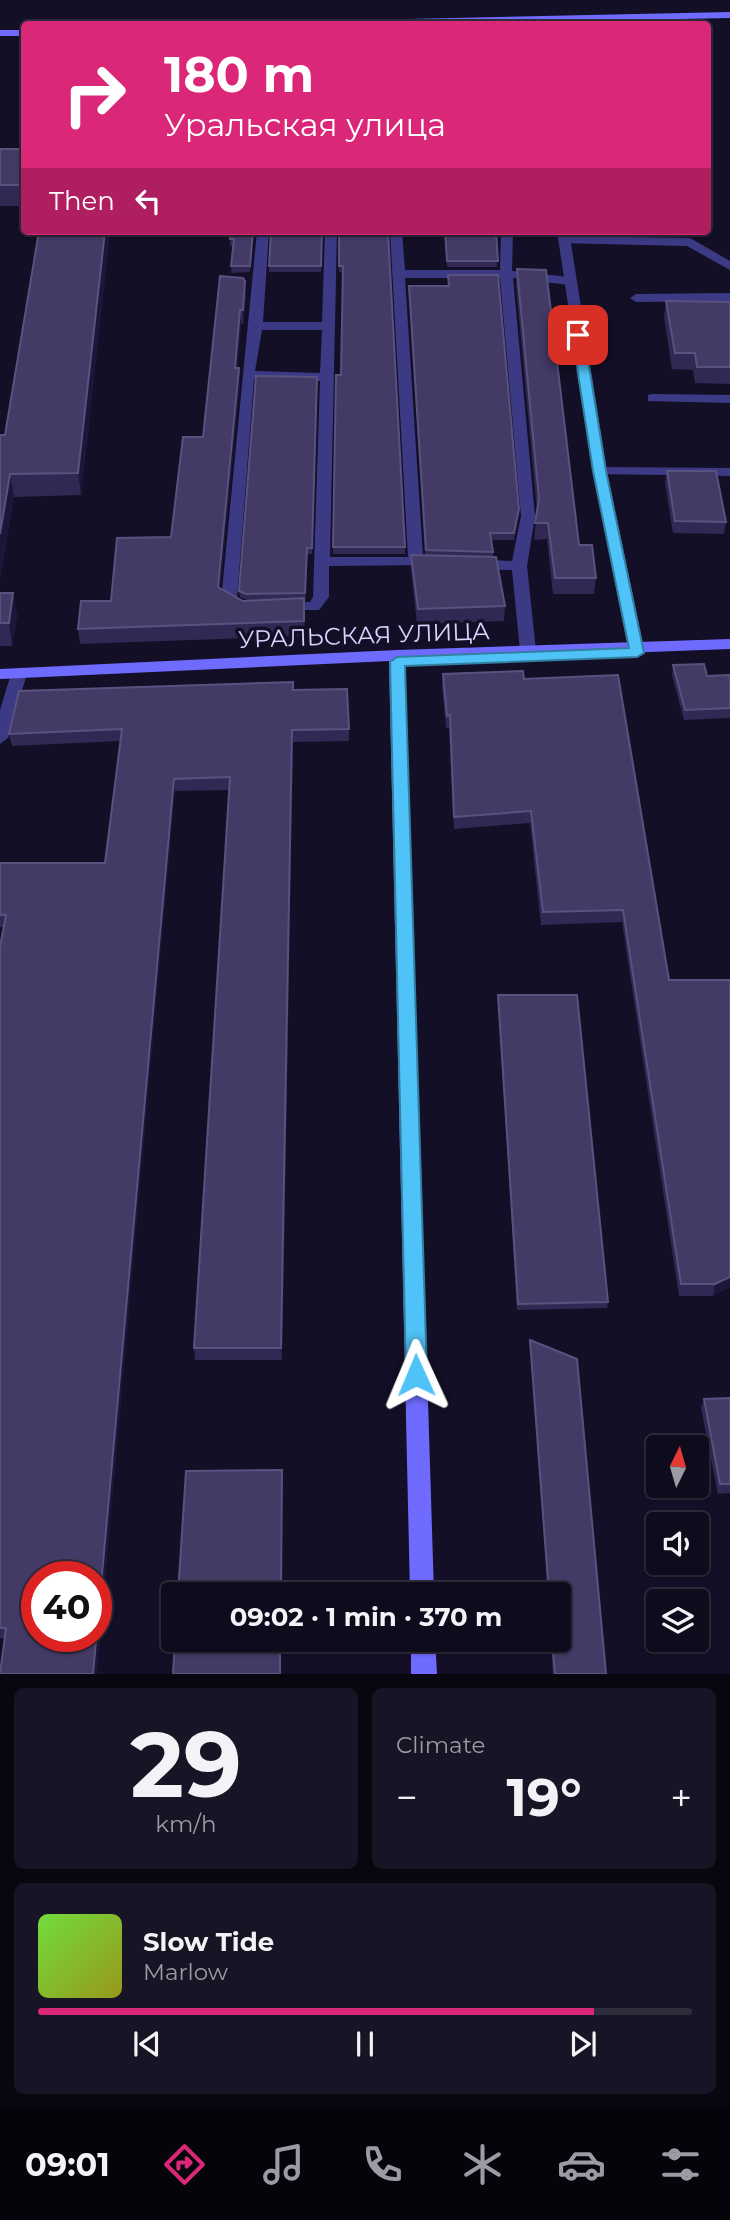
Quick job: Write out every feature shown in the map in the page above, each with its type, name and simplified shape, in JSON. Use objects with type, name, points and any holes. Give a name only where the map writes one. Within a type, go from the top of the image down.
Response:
[{"type":"street","points":[[537,21],[730,15]]},
{"type":"street","points":[[0,33],[21,33]]},
{"type":"street","points":[[263,235],[256,326],[247,375],[229,601],[244,608],[314,607],[321,597],[331,235]]},
{"type":"street","points":[[396,235],[416,562]]},
{"type":"street","points":[[507,235],[506,274],[528,516],[519,566],[528,651]]},
{"type":"street","points":[[636,650],[600,471],[563,235],[690,242],[730,266]]},
{"type":"street","points":[[399,274],[506,274],[569,281]]},
{"type":"street","points":[[636,298],[730,297]]},
{"type":"street","points":[[256,326],[329,326]]},
{"type":"street","points":[[247,375],[328,377]]},
{"type":"street","points":[[653,398],[730,399]]},
{"type":"street","points":[[600,471],[730,472]]},
{"type":"street","points":[[320,561],[519,566]]},
{"type":"street","name":"УРАЛЬСКАЯ УЛИЦА","points":[[0,676],[712,647],[730,644]]},
{"type":"street","name":"УРАЛЬСКАЯ УЛИЦА","points":[[712,647],[730,649]]},
{"type":"street","name":"УРАЛЬСКАЯ УЛИЦА","points":[[0,676],[528,651],[636,650]]},
{"type":"street","points":[[397,658],[422,1582]]},
{"type":"street","points":[[0,737],[18,677]]},
{"type":"street","points":[[424,1652],[424,1674]]},
{"type":"building","points":[[0,149],[21,149],[21,185],[0,185]]},
{"type":"building","points":[[38,235],[105,235],[78,473],[10,474],[0,534],[0,435],[5,435]]},
{"type":"building","points":[[230,235],[253,235],[250,266],[231,266],[234,239],[230,239]]},
{"type":"building","points":[[271,235],[322,235],[321,266],[269,266]]},
{"type":"building","points":[[339,235],[388,235],[405,547],[333,547],[336,375],[341,375],[343,266],[339,266]]},
{"type":"building","points":[[445,235],[496,235],[498,261],[447,261]]},
{"type":"building","points":[[517,269],[546,270],[579,545],[592,545],[596,578],[555,578],[548,523],[535,523],[539,499]]},
{"type":"building","points":[[448,275],[498,275],[519,509],[514,533],[490,533],[493,552],[426,550],[409,286],[449,286]]},
{"type":"building","points":[[220,276],[243,278],[245,281],[243,310],[240,310],[235,368],[239,368],[218,587],[243,601],[304,598],[304,621],[78,629],[81,601],[111,601],[117,538],[171,537],[183,437],[203,437]]},
{"type":"building","points":[[666,301],[730,302],[730,367],[697,367],[695,353],[675,353]]},
{"type":"building","points":[[256,376],[317,377],[312,548],[307,548],[305,593],[246,594],[239,591]]},
{"type":"building","points":[[667,471],[716,471],[726,522],[675,521]]},
{"type":"building","points":[[411,555],[496,557],[505,606],[418,609]]},
{"type":"building","points":[[0,593],[13,593],[9,623],[0,623]]},
{"type":"building","points":[[704,664],[707,676],[730,675],[730,708],[685,710],[673,665]]},
{"type":"building","points":[[523,671],[524,679],[618,675],[669,980],[730,980],[730,1277],[715,1284],[681,1284],[623,910],[543,912],[531,811],[454,817],[450,715],[447,716],[443,674]]},
{"type":"building","points":[[293,682],[293,690],[347,689],[349,729],[292,730],[281,1348],[194,1348],[230,777],[174,779],[103,1561],[21,1561],[21,1652],[95,1652],[93,1674],[0,1674],[6,1628],[0,1628],[0,947],[6,915],[0,915],[0,863],[105,863],[122,729],[9,734],[19,691]]},
{"type":"building","points":[[498,995],[577,995],[608,1302],[518,1304]]},
{"type":"building","points":[[530,1340],[577,1359],[606,1674],[555,1674],[553,1652],[571,1652],[571,1582],[548,1582]]},
{"type":"building","points":[[730,1398],[730,1484],[720,1484],[704,1399]]},
{"type":"building","points":[[282,1470],[281,1582],[179,1582],[186,1471]]},
{"type":"building","points":[[174,1652],[280,1652],[280,1674],[173,1674]]},
{"type":"route","points":[[416,1375],[397,662],[637,653],[600,471],[578,335]]}]
